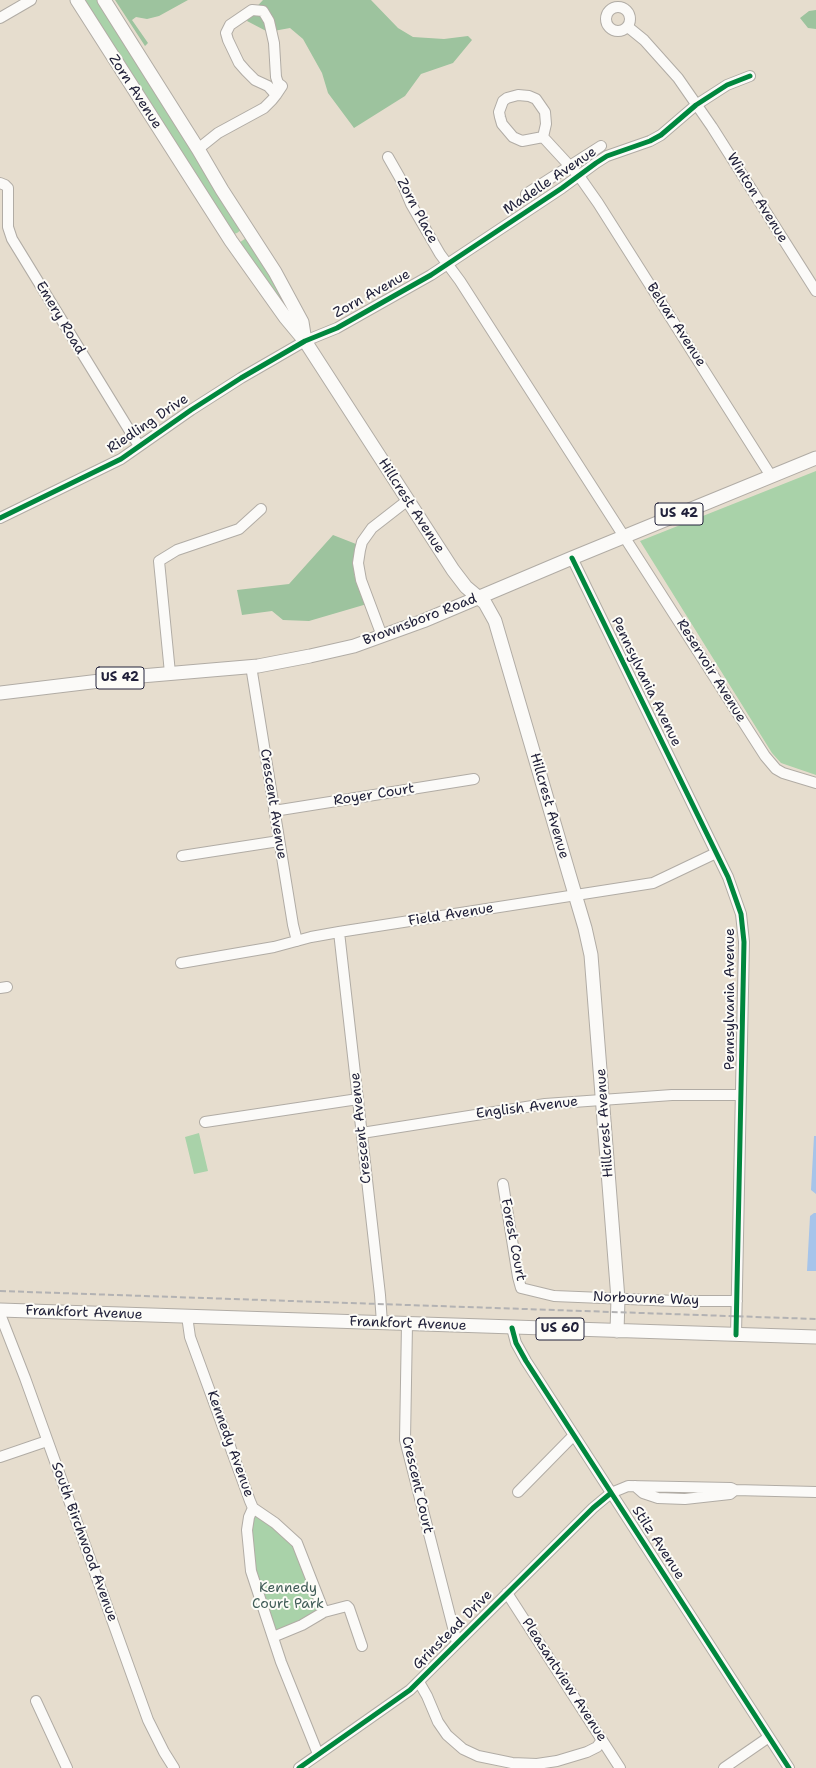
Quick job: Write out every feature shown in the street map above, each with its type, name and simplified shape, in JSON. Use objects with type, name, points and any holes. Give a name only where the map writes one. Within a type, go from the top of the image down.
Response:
[{"type":"main road","name":"Zorn Avenue","points":[[77,0],[230,241],[285,317],[305,341]]},
{"type":"main road","name":"Zorn Avenue","points":[[104,0],[278,277],[302,322],[305,341]]},
{"type":"main road","name":"Hillcrest Avenue","points":[[305,341],[453,570],[466,587],[490,610],[494,621],[575,895],[591,955],[618,1299],[617,1331]]},
{"type":"main road","name":"Brownsboro Road","points":[[0,693],[170,673],[251,666],[336,651],[382,636],[478,598],[624,536],[816,458]]},
{"type":"main road","name":"Frankfort Avenue","points":[[0,1310],[816,1337]]},
{"type":"street","points":[[0,18],[31,0]]},
{"type":"street","points":[[198,149],[218,133],[264,108],[279,91],[276,77],[274,43],[269,21],[262,11],[252,10],[230,25],[226,33],[228,40],[239,63],[246,71],[255,80],[279,91]]},
{"type":"street","name":"Winton Avenue","points":[[628,27],[644,40],[666,63],[696,105],[816,291]]},
{"type":"street","name":"Madelle Avenue","points":[[448,264],[607,156],[650,141],[661,135],[696,105],[727,84],[750,76]]},
{"type":"street","points":[[518,95],[529,96],[536,99],[545,112],[546,124],[543,137],[522,141],[513,137],[502,124],[500,117],[499,112],[503,101],[507,98],[518,95]]},
{"type":"street","name":"Belvar Avenue","points":[[543,137],[579,176],[598,203],[771,476]]},
{"type":"street","points":[[526,194],[601,146]]},
{"type":"street","name":"Zorn Place","points":[[388,157],[400,178],[416,214],[440,254],[448,264]]},
{"type":"street","name":"Emery Road","points":[[2,183],[8,188],[9,193],[8,227],[12,239],[139,446]]},
{"type":"street","points":[[448,264],[624,536]]},
{"type":"street","name":"Zorn Avenue","points":[[305,341],[337,328],[448,264]]},
{"type":"street","name":"Riedling Drive","points":[[1,516],[115,462],[241,378],[305,341]]},
{"type":"street","points":[[382,636],[361,580],[358,563],[360,550],[362,542],[372,528],[408,500]]},
{"type":"street","points":[[170,673],[158,565],[159,561],[173,552],[239,529],[261,509]]},
{"type":"street","name":"Reservoir Avenue","points":[[624,536],[765,756],[776,769],[783,773],[816,783]]},
{"type":"street","name":"Pennsylvania Avenue","points":[[572,558],[737,897],[744,930],[736,1335]]},
{"type":"street","name":"Crescent Avenue","points":[[251,666],[292,925],[297,941]]},
{"type":"street","name":"Royer Court","points":[[274,811],[474,779]]},
{"type":"street","points":[[182,856],[279,841]]},
{"type":"street","name":"Field Avenue","points":[[181,963],[274,947],[339,932],[653,882],[716,853]]},
{"type":"street","name":"Crescent Avenue","points":[[339,932],[382,1323]]},
{"type":"street","name":"English Avenue","points":[[362,1133],[523,1106],[672,1094],[741,1095]]},
{"type":"street","points":[[205,1122],[358,1099]]},
{"type":"street","name":"Forest Court","points":[[502,1184],[519,1286],[525,1290],[554,1296]]},
{"type":"street","name":"Norbourne Way","points":[[554,1296],[618,1299],[737,1301]]},
{"type":"street","name":"South Birchwood Avenue","points":[[0,1314],[148,1720],[174,1768]]},
{"type":"street","name":"Kennedy Avenue","points":[[187,1316],[190,1337],[253,1508],[249,1517],[247,1530],[251,1571],[272,1637],[318,1754]]},
{"type":"street","name":"Crescent Court","points":[[407,1324],[405,1440],[457,1643]]},
{"type":"street","name":"Stilz Avenue","points":[[512,1328],[517,1346],[789,1768]]},
{"type":"street","points":[[518,1492],[574,1435]]},
{"type":"street","points":[[0,1457],[47,1441]]},
{"type":"street","name":"Grinstead Drive","points":[[299,1768],[410,1690],[593,1508],[611,1494],[628,1486],[731,1488],[736,1490],[816,1492]]},
{"type":"street","points":[[253,1508],[275,1523],[297,1543],[324,1612]]},
{"type":"street","name":"Pleasantview Avenue","points":[[507,1593],[620,1768]]},
{"type":"street","points":[[272,1637],[302,1625],[324,1612],[347,1606],[350,1608],[362,1646]]},
{"type":"street","points":[[418,1682],[427,1696],[438,1722],[446,1735],[463,1749],[487,1759],[512,1763],[537,1764],[557,1761],[587,1752],[597,1747],[602,1740]]},
{"type":"street","points":[[36,1701],[67,1768]]},
{"type":"street","points":[[724,1768],[769,1738]]},
{"type":"green space","points":[[81,0],[99,0],[241,230],[237,233],[234,234]]},
{"type":"green space","points":[[115,0],[188,0],[159,16],[147,19],[136,17],[132,20],[148,43],[145,46]]},
{"type":"green space","points":[[263,0],[371,0],[398,28],[413,37],[444,39],[468,36],[472,40],[453,63],[421,74],[405,96],[354,128],[328,93],[322,73],[303,39],[290,28],[268,32],[247,21],[249,15]]},
{"type":"green space","points":[[816,10],[816,29],[808,28],[800,18],[809,11]]},
{"type":"green space","points":[[246,238],[250,240],[299,327],[239,243]]},
{"type":"green space","points":[[816,471],[816,775],[781,763],[772,753],[640,541]]},
{"type":"green space","points":[[333,535],[356,544],[354,575],[367,604],[309,621],[283,620],[272,611],[242,615],[237,590],[289,584]]},
{"type":"green space","points":[[199,1133],[208,1171],[194,1174],[185,1137]]},
{"type":"green space","name":"Kennedy Court Park","points":[[252,1510],[299,1548],[324,1612],[273,1637],[247,1537]]},
{"type":"water","points":[[814,1136],[816,1136],[816,1194],[811,1190]]},
{"type":"water","points":[[816,1213],[816,1271],[807,1271],[810,1216]]},
{"type":"railway","points":[[0,1291],[816,1319]]},
{"type":"cycle path","points":[[0,518],[121,459],[191,410],[241,378],[305,341],[337,328],[431,275],[562,188],[607,156],[650,141],[661,135],[696,105],[727,85],[750,76]]},
{"type":"cycle path","points":[[572,558],[728,877],[741,914],[744,942],[736,1335]]},
{"type":"cycle path","points":[[512,1328],[516,1343],[526,1361],[789,1768]]},
{"type":"cycle path","points":[[299,1768],[410,1690],[593,1508],[611,1493]]}]
